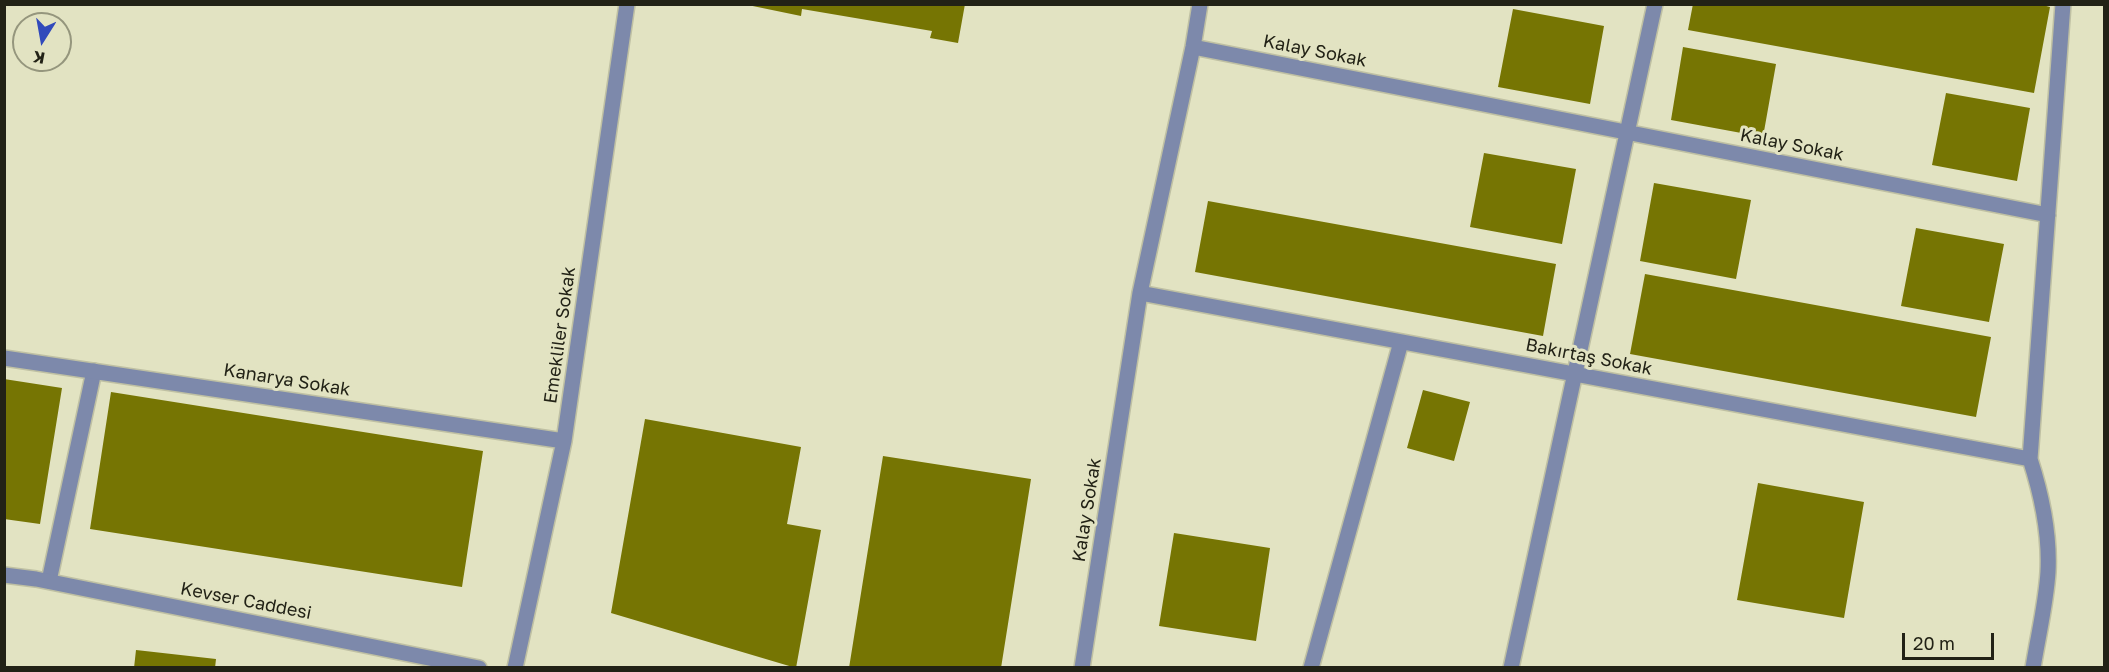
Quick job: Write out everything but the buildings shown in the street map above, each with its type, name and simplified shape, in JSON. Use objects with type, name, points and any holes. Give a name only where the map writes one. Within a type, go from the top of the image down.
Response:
[{"type":"street","name":"Emekliler Sokak","points":[[515,668],[564,441],[627,4]]},
{"type":"street","points":[[1193,47],[1200,4]]},
{"type":"street","points":[[1511,668],[1655,4]]},
{"type":"street","points":[[2033,668],[2045,599],[2048,562],[2045,515],[2030,459],[2063,4]]},
{"type":"street","name":"Kalay Sokak","points":[[1082,668],[1140,293],[1193,47],[2048,215]]},
{"type":"street","name":"Bakırtaş Sokak","points":[[1140,293],[2030,459]]},
{"type":"street","points":[[1311,668],[1401,342]]},
{"type":"street","name":"Kanarya Sokak","points":[[4,358],[564,441]]},
{"type":"street","points":[[49,581],[94,371]]},
{"type":"street","name":"Kevser Caddesi","points":[[4,575],[49,581],[479,668]]}]
